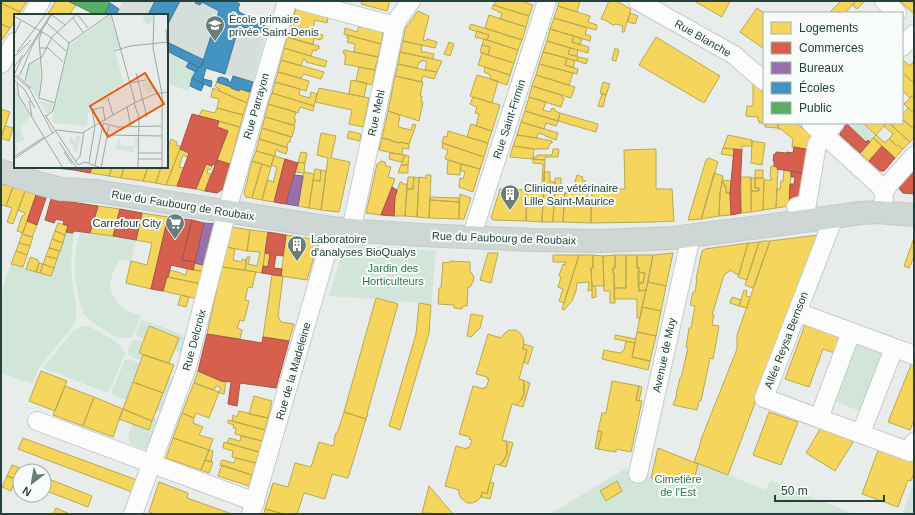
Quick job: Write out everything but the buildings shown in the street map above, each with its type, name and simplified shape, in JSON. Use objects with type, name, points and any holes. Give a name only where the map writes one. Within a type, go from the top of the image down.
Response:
[{"type":"main road","points":[[1,160],[14,164]]},
{"type":"main road","name":"Rue du Faubourg de Roubaix","points":[[26,168],[96,191]]},
{"type":"main road","name":"Rue du Faubourg de Roubaix","points":[[1,171],[30,181],[61,189],[96,191],[342,229],[472,238],[602,241],[660,239],[861,213],[883,212],[914,215]]},
{"type":"street","points":[[33,14],[41,1]]},
{"type":"street","name":"Rue Parrayon","points":[[226,212],[287,1]]},
{"type":"street","points":[[301,1],[395,26]]},
{"type":"street","name":"Rue Mehl","points":[[342,229],[395,26],[398,19],[411,1]]},
{"type":"street","name":"Rue Saint-Firmin","points":[[472,238],[547,1]]},
{"type":"street","name":"Rue Blanche","points":[[638,1],[734,55],[763,80]]},
{"type":"street","points":[[884,1],[896,12]]},
{"type":"street","points":[[903,18],[914,28]]},
{"type":"street","points":[[903,46],[914,34]]},
{"type":"street","points":[[1,64],[14,44]]},
{"type":"street","points":[[814,124],[830,129],[884,191]]},
{"type":"street","points":[[796,207],[807,204],[817,144],[830,129]]},
{"type":"street","points":[[883,212],[884,191],[914,156]]},
{"type":"street","name":"Rue Delcroix","points":[[133,514],[187,367],[226,212]]},
{"type":"street","name":"Allée Reysa Bernson","points":[[834,217],[764,398],[910,452],[914,442]]},
{"type":"street","name":"Rue de la Madeleine","points":[[253,508],[330,241],[342,229]]},
{"type":"street","name":"Avenue de Muy","points":[[638,474],[690,236]]},
{"type":"street","points":[[798,312],[914,355]]},
{"type":"street","points":[[819,418],[851,332]]},
{"type":"street","points":[[861,433],[894,348]]},
{"type":"street","points":[[37,422],[152,464],[253,508]]},
{"type":"shaded area","name":"École primaire privée Saint-Denis","points":[[123,1],[234,1],[240,4],[238,8],[239,12],[247,16],[246,20],[268,27],[253,82],[198,67],[168,52],[168,14],[116,14]]},
{"type":"green space","points":[[168,52],[189,62],[186,67],[196,72],[188,91],[168,83]]},
{"type":"green space","points":[[847,124],[864,124],[876,135],[870,142],[868,140],[866,142]]},
{"type":"green space","points":[[75,231],[71,266],[76,316],[71,329],[39,367],[32,384],[1,373],[1,293],[11,264],[51,276],[66,232],[72,233]]},
{"type":"green space","points":[[80,231],[136,240],[131,261],[120,259],[111,281],[112,292],[120,306],[127,311],[141,316],[132,337],[121,338],[112,334],[91,322],[83,312],[80,305],[75,273],[76,248]]},
{"type":"green space","name":"Jardin des Horticulteurs","points":[[350,244],[436,251],[431,305],[399,301],[398,304],[376,298],[329,296],[343,250]]},
{"type":"green space","points":[[143,320],[180,334],[186,341],[184,354],[174,350],[179,338],[149,326],[144,339],[137,336],[136,334],[141,321]]},
{"type":"green space","points":[[85,326],[108,336],[123,349],[125,353],[108,393],[43,368],[73,331]]},
{"type":"green space","points":[[845,332],[899,352],[875,417],[821,396]]},
{"type":"green space","points":[[135,339],[143,342],[139,353],[143,355],[141,361],[128,355],[128,351]]},
{"type":"green space","points":[[128,359],[140,363],[126,400],[113,395],[112,391],[125,360]]},
{"type":"green space","points":[[168,378],[176,381],[164,414],[156,411]]},
{"type":"green space","points":[[154,417],[162,420],[149,448],[144,449],[130,444],[129,436],[133,424],[149,430]]},
{"type":"green space","name":"Cimetière de l'Est","points":[[658,448],[766,490],[770,480],[854,514],[550,514],[628,467],[627,471],[651,477]]},
{"type":"green space","points":[[914,482],[914,514],[902,514]]},
{"type":"place","name":"École primaire privée Saint-Denis","points":[[215,42]]},
{"type":"place","name":"Clinique vétérinaire Lille Saint-Maurice","points":[[510,211]]},
{"type":"place","name":"Carrefour City","points":[[175,240]]},
{"type":"place","name":"Laboratoire d'analyses BioQualys","points":[[297,262]]}]
